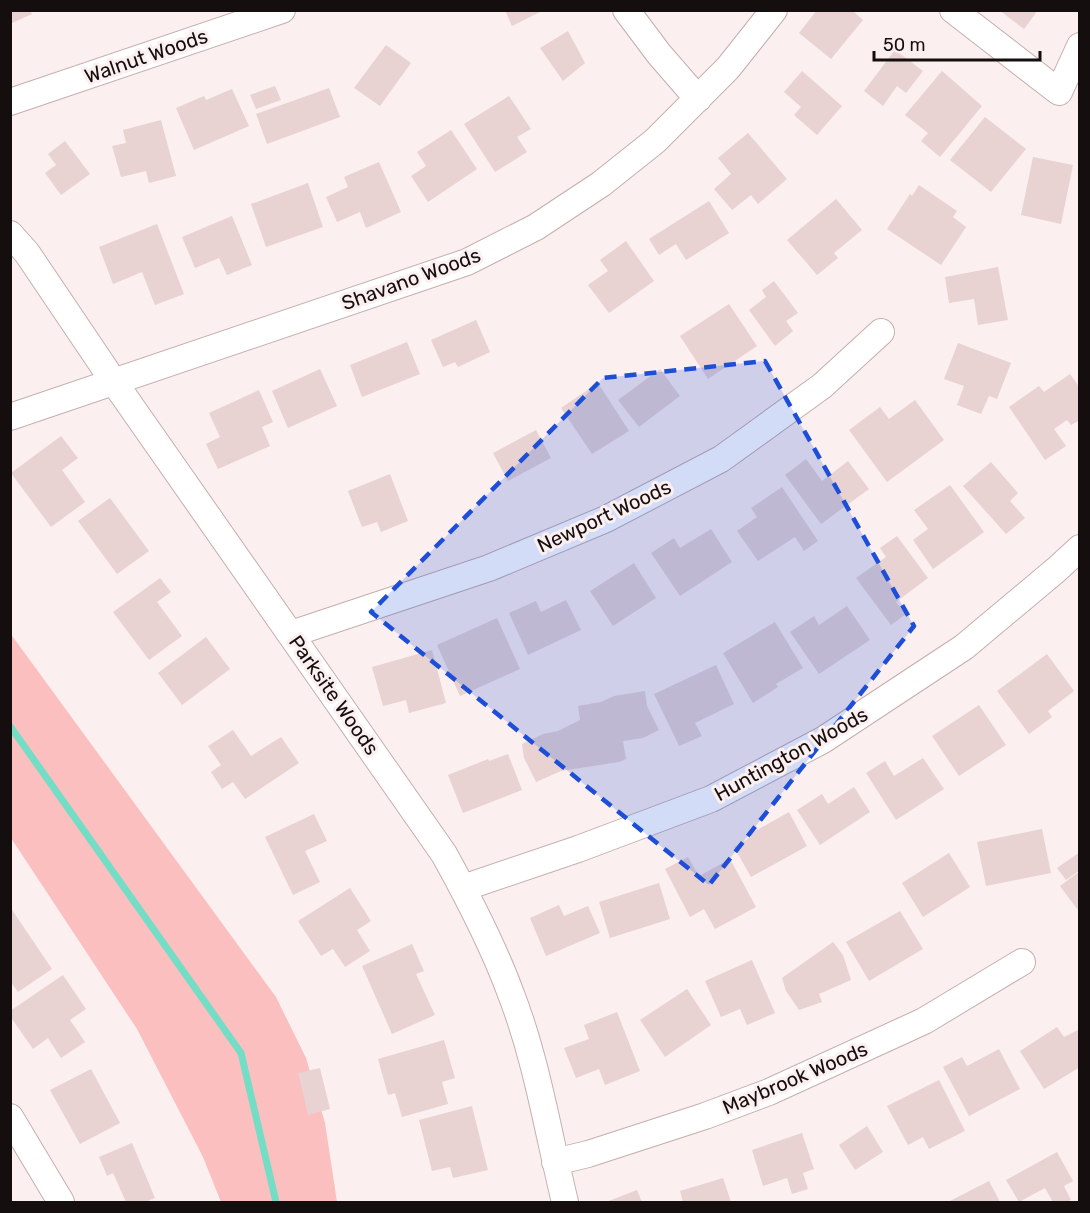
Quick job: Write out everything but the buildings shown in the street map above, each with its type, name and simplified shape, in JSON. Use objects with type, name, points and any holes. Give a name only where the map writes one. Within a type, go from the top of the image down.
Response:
[{"type":"street","name":"Walnut Woods","points":[[10,102],[282,10]]},
{"type":"street","points":[[626,10],[659,54],[698,99]]},
{"type":"street","name":"Shavano Woods","points":[[10,417],[467,262],[536,227],[601,184],[655,141],[728,68],[774,10]]},
{"type":"street","points":[[952,10],[1059,92],[1080,46]]},
{"type":"street","name":"Parksite Woods","points":[[10,234],[27,253],[114,382],[444,854],[481,922],[512,996],[535,1072],[565,1203]]},
{"type":"street","name":"Newport Woods","points":[[291,634],[489,568],[606,519],[721,459],[822,386],[880,332]]},
{"type":"street","name":"Huntington Woods","points":[[463,888],[578,849],[711,799],[823,740],[964,647],[1080,548]]},
{"type":"street","name":"Maybrook Woods","points":[[555,1162],[588,1154],[705,1116],[769,1092],[924,1021],[1022,962]]},
{"type":"street","points":[[13,1126],[61,1203]]},
{"type":"highlighted area","points":[[765,361],[914,626],[709,885],[371,612],[603,378]]},
{"type":"shaded area","points":[[10,633],[276,997],[306,1058],[325,1123],[337,1202],[221,1202],[203,1157],[137,1029],[11,838]]},
{"type":"waterway","points":[[10,726],[241,1053],[276,1202]]}]
